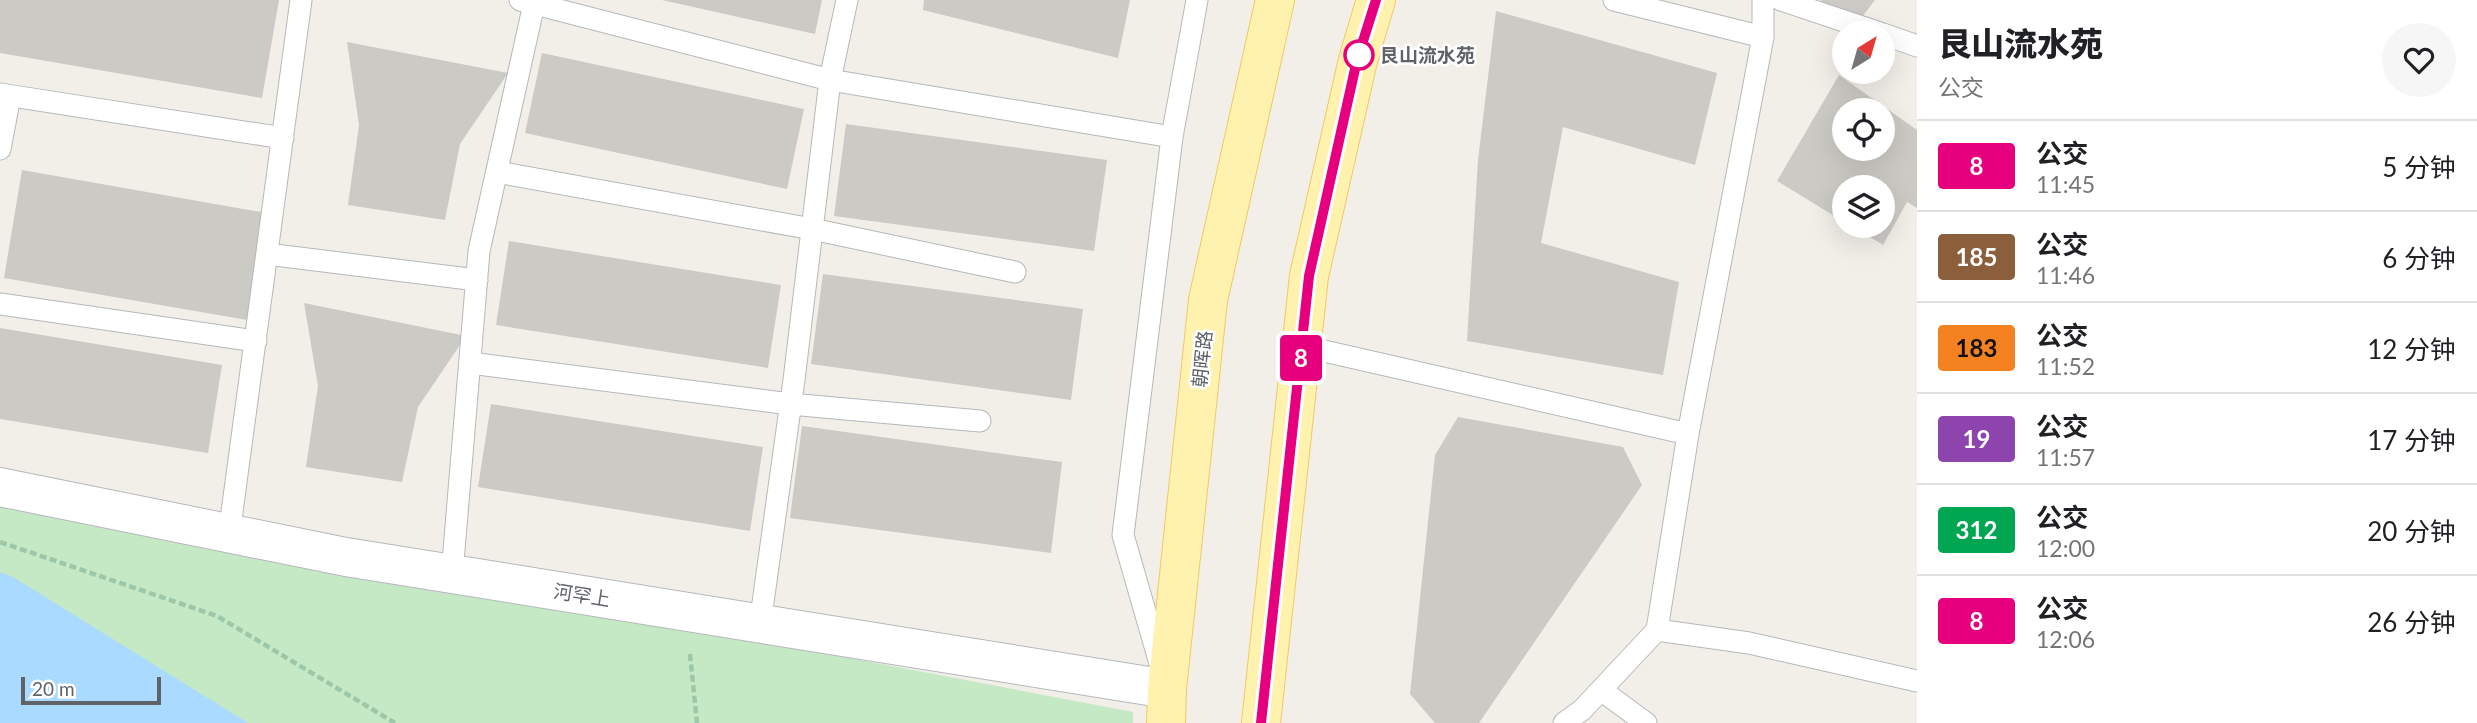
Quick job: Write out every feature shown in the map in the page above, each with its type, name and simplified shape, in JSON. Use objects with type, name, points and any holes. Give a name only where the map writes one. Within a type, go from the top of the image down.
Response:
[{"type":"main road","name":"朝晖路","points":[[1167,706],[1208,300],[1275,0]]},
{"type":"main road","points":[[1261,723],[1309,276],[1357,60],[1376,0]]},
{"type":"street","name":"河罕上","points":[[0,487],[346,558],[760,624],[1167,706]]},
{"type":"lane","points":[[229,534],[301,0]]},
{"type":"lane","points":[[760,624],[830,80],[847,0]]},
{"type":"lane","points":[[1167,706],[1123,535],[1172,137],[1197,0]]},
{"type":"lane","points":[[1614,0],[1763,37]]},
{"type":"lane","points":[[1564,723],[1582,710],[1657,630],[1688,434],[1763,37],[1763,0]]},
{"type":"lane","points":[[1781,0],[1843,21]]},
{"type":"lane","points":[[453,574],[479,251],[497,172],[527,2],[830,80],[1172,137]]},
{"type":"lane","points":[[1895,38],[1917,46]]},
{"type":"lane","points":[[0,149],[5,95],[283,138]]},
{"type":"lane","points":[[497,172],[812,229],[1015,272]]},
{"type":"lane","points":[[267,254],[477,280]]},
{"type":"lane","points":[[0,304],[256,341]]},
{"type":"lane","points":[[1302,346],[1688,434]]},
{"type":"lane","points":[[470,363],[790,404],[980,421]]},
{"type":"lane","points":[[1657,630],[1749,643],[1917,681]]},
{"type":"lane","points":[[1601,690],[1646,723]]},
{"type":"path","points":[[0,542],[217,617],[395,723]]},
{"type":"path","points":[[686,612],[697,723]]},
{"type":"green space","points":[[0,496],[1133,712],[1133,723],[204,723],[0,609]]},
{"type":"water","points":[[0,572],[13,577],[248,723],[0,723]]},
{"type":"building","points":[[0,0],[279,0],[262,98],[0,53]]},
{"type":"building","points":[[662,0],[822,0],[815,34]]},
{"type":"building","points":[[924,0],[1130,0],[1118,58],[923,10]]},
{"type":"building","points":[[1820,0],[1875,0],[1859,21],[1848,21]]},
{"type":"building","points":[[1496,11],[1717,73],[1695,165],[1563,127],[1541,243],[1679,282],[1663,375],[1467,341],[1478,160]]},
{"type":"building","points":[[347,42],[508,73],[460,144],[445,220],[348,205],[359,125]]},
{"type":"building","points":[[542,53],[804,109],[787,189],[525,133]]},
{"type":"building","points":[[1834,84],[1852,84],[1872,98],[1832,98],[1832,161],[1895,161],[1895,114],[1917,130],[1917,208],[1907,202],[1895,224],[1895,175],[1832,175],[1832,215],[1777,181]]},
{"type":"building","points":[[846,124],[1107,160],[1094,251],[834,216]]},
{"type":"building","points":[[22,170],[272,214],[253,321],[4,278]]},
{"type":"building","points":[[1872,238],[1887,238],[1883,245]]},
{"type":"building","points":[[509,241],[781,285],[768,368],[496,325]]},
{"type":"building","points":[[823,274],[1083,309],[1071,400],[811,364]]},
{"type":"building","points":[[304,303],[466,336],[418,407],[402,482],[306,467],[318,386]]},
{"type":"building","points":[[0,328],[222,365],[208,453],[0,419]]},
{"type":"building","points":[[491,404],[763,447],[750,531],[478,487]]},
{"type":"building","points":[[1458,417],[1623,447],[1642,485],[1479,723],[1435,723],[1410,694],[1435,455]]},
{"type":"building","points":[[802,426],[1062,462],[1051,553],[790,518]]},
{"type":"bus line","name":"8","points":[[1261,723],[1309,276],[1357,60],[1376,0]]},
{"type":"place","name":"艮山流水苑","points":[[1359,55]]}]
